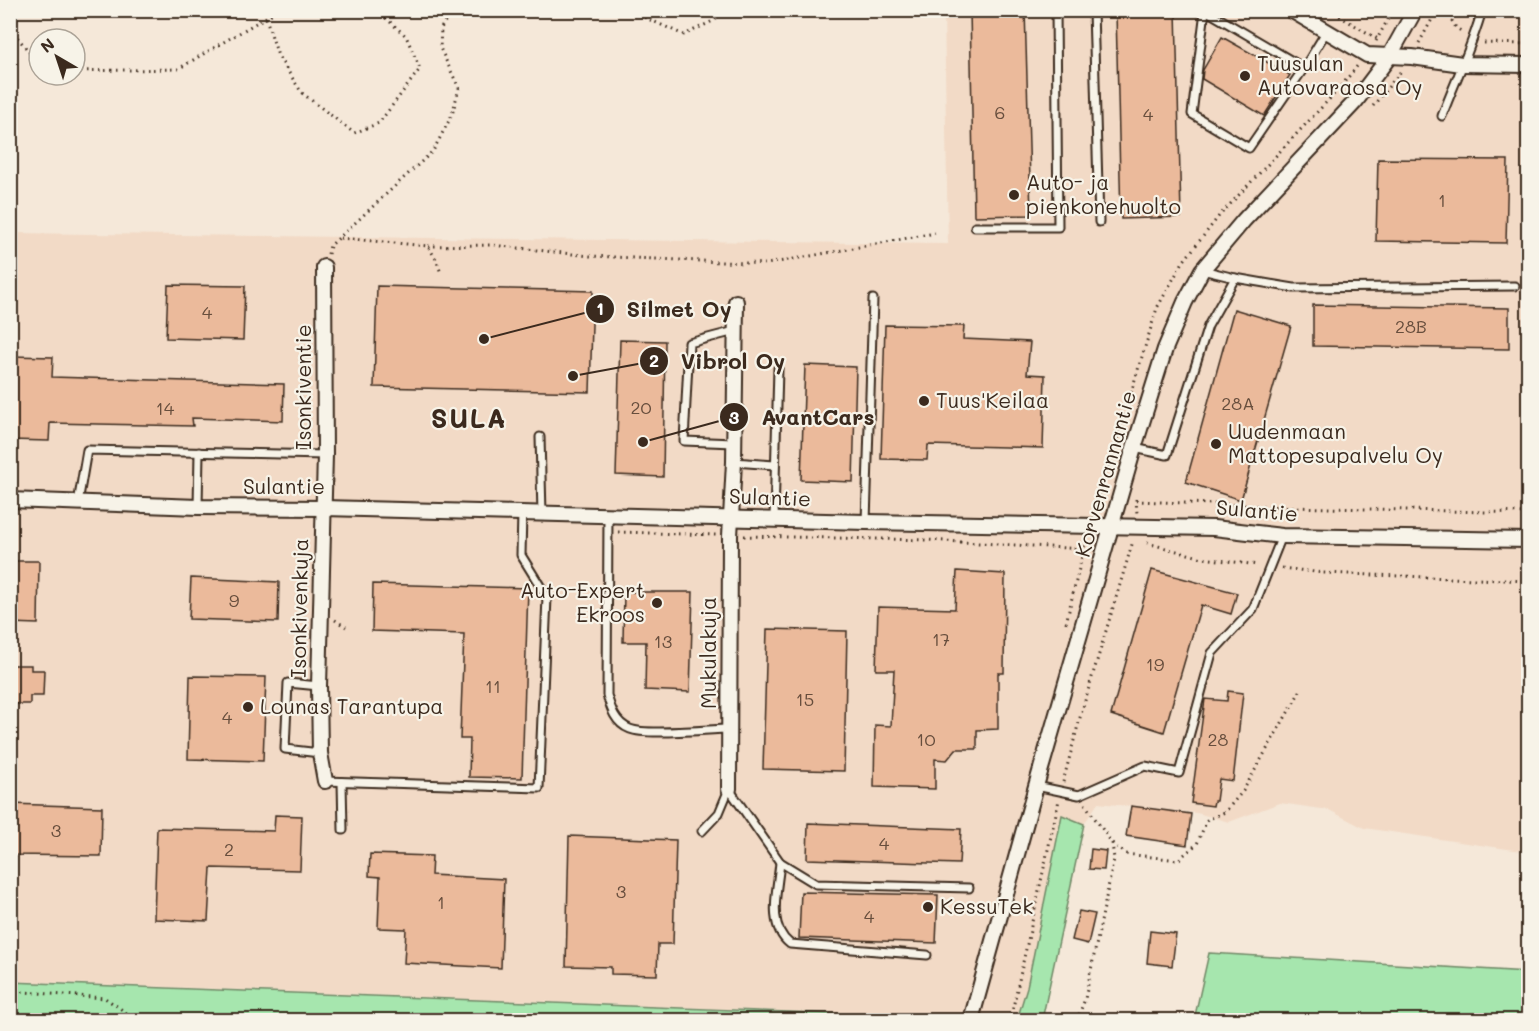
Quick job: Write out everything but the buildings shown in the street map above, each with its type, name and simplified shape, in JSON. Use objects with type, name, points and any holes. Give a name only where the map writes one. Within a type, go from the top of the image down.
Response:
[{"type":"street","points":[[1291,10],[1367,55],[1412,57],[1462,64],[1528,65]]},
{"type":"street","name":"Korvenrannantie","points":[[971,1020],[1134,448],[1165,349],[1185,302],[1202,270],[1244,220],[1354,102],[1389,57],[1415,10]]},
{"type":"street","name":"Isonkiventie","points":[[324,267],[326,455],[324,508]]},
{"type":"street","name":"Mukulakuja","points":[[729,789],[730,536],[734,462],[736,302]]},
{"type":"street","name":"Sulantie","points":[[10,500],[198,507],[732,517],[1090,527],[1112,525],[1214,528],[1282,536],[1528,540]]},
{"type":"street","name":"Isonkivenkuja","points":[[324,508],[319,686],[320,753],[325,781]]},
{"type":"lane","points":[[975,227],[1058,227],[1056,10]]},
{"type":"lane","points":[[1093,10],[1099,222]]},
{"type":"lane","points":[[1442,116],[1474,40],[1482,10]]},
{"type":"lane","points":[[1304,68],[1205,11],[1192,114],[1249,148],[1304,68],[1326,32]]},
{"type":"lane","points":[[1202,270],[1294,288],[1515,286]]},
{"type":"lane","points":[[1134,448],[1167,455],[1208,326],[1235,278]]},
{"type":"lane","points":[[866,522],[873,299]]},
{"type":"lane","points":[[734,443],[684,441],[688,343],[735,331]]},
{"type":"lane","points":[[774,519],[778,368]]},
{"type":"lane","points":[[540,437],[542,514]]},
{"type":"lane","points":[[78,503],[87,450],[326,455]]},
{"type":"lane","points":[[198,507],[199,452]]},
{"type":"lane","points":[[734,462],[774,465]]},
{"type":"lane","points":[[325,781],[539,788],[547,597],[521,555],[522,513]]},
{"type":"lane","points":[[608,516],[607,695],[612,714],[629,729],[646,732],[730,729]]},
{"type":"lane","points":[[1036,786],[1079,795],[1145,766],[1179,772],[1212,653],[1253,609],[1282,536]]},
{"type":"lane","points":[[319,686],[288,683],[285,749],[320,753]]},
{"type":"lane","points":[[342,782],[344,830]]},
{"type":"lane","points":[[702,831],[719,813],[729,789]]},
{"type":"lane","points":[[729,789],[780,862],[816,884],[969,888]]},
{"type":"lane","points":[[780,862],[775,920],[781,937],[790,944],[927,955]]},
{"type":"path","points":[[87,71],[178,69],[278,10]]},
{"type":"path","points":[[324,267],[330,246],[433,151],[452,115],[459,88],[440,48],[441,27],[452,10]]},
{"type":"path","points":[[628,10],[684,35],[715,20],[724,10]]},
{"type":"path","points":[[1329,10],[1378,39]]},
{"type":"path","points":[[1367,112],[1412,57],[1437,10]]},
{"type":"path","points":[[266,18],[278,56],[302,93],[354,133],[379,123],[420,69],[406,36],[378,11]]},
{"type":"path","points":[[10,28],[27,49]]},
{"type":"path","points":[[340,237],[428,246],[492,245],[590,256],[767,264],[935,234]]},
{"type":"path","points":[[428,246],[441,273]]},
{"type":"path","points":[[1008,1020],[1012,1012],[1061,791],[1081,714],[1138,526],[1136,501],[1138,491]]},
{"type":"path","points":[[1136,501],[1528,513]]},
{"type":"path","points":[[1145,542],[1203,558],[1323,573],[1528,581]]},
{"type":"path","points":[[1079,795],[1112,843],[1126,854],[1178,860],[1197,844],[1207,820],[1225,812],[1243,790],[1302,688]]},
{"type":"path","points":[[1077,1020],[1085,999],[1114,860],[1112,843]]},
{"type":"path","points":[[10,991],[105,998],[137,1020]]},
{"type":"shaded area","points":[[944,11],[1528,11],[1528,852],[1364,828],[1329,810],[1280,803],[1229,822],[1197,813],[1098,803],[1084,824],[1062,815],[1027,987],[1017,1020],[969,1020],[11,981],[11,233],[948,244]]},
{"type":"green space","points":[[1062,815],[1084,824],[1042,1020],[1017,1020],[1027,987]]},
{"type":"green space","points":[[1209,953],[1528,972],[1528,1020],[1194,1020]]},
{"type":"green space","points":[[10,982],[960,1018],[959,1020],[11,1020]]},
{"type":"place","name":"Tuusulan Autovaraosa Oy","points":[[1245,76]]},
{"type":"place","name":"Auto- ja pienkonehuolto","points":[[1014,195]]},
{"type":"place","name":"Silmet Oy","points":[[484,339]]},
{"type":"place","name":"Vibrol Oy","points":[[573,376]]},
{"type":"place","name":"Tuus'Keilaa","points":[[924,401]]},
{"type":"place","name":"AvantCars","points":[[643,442]]},
{"type":"place","name":"Uudenmaan Mattopesupalvelu Oy","points":[[1216,444]]},
{"type":"place","name":"Auto-Expert Ekroos","points":[[657,603]]},
{"type":"place","name":"Lounas Tarantupa","points":[[248,707]]},
{"type":"place","name":"KessuTek","points":[[928,907]]},
{"type":"district","name":"SULA","points":[[469,419]]}]
